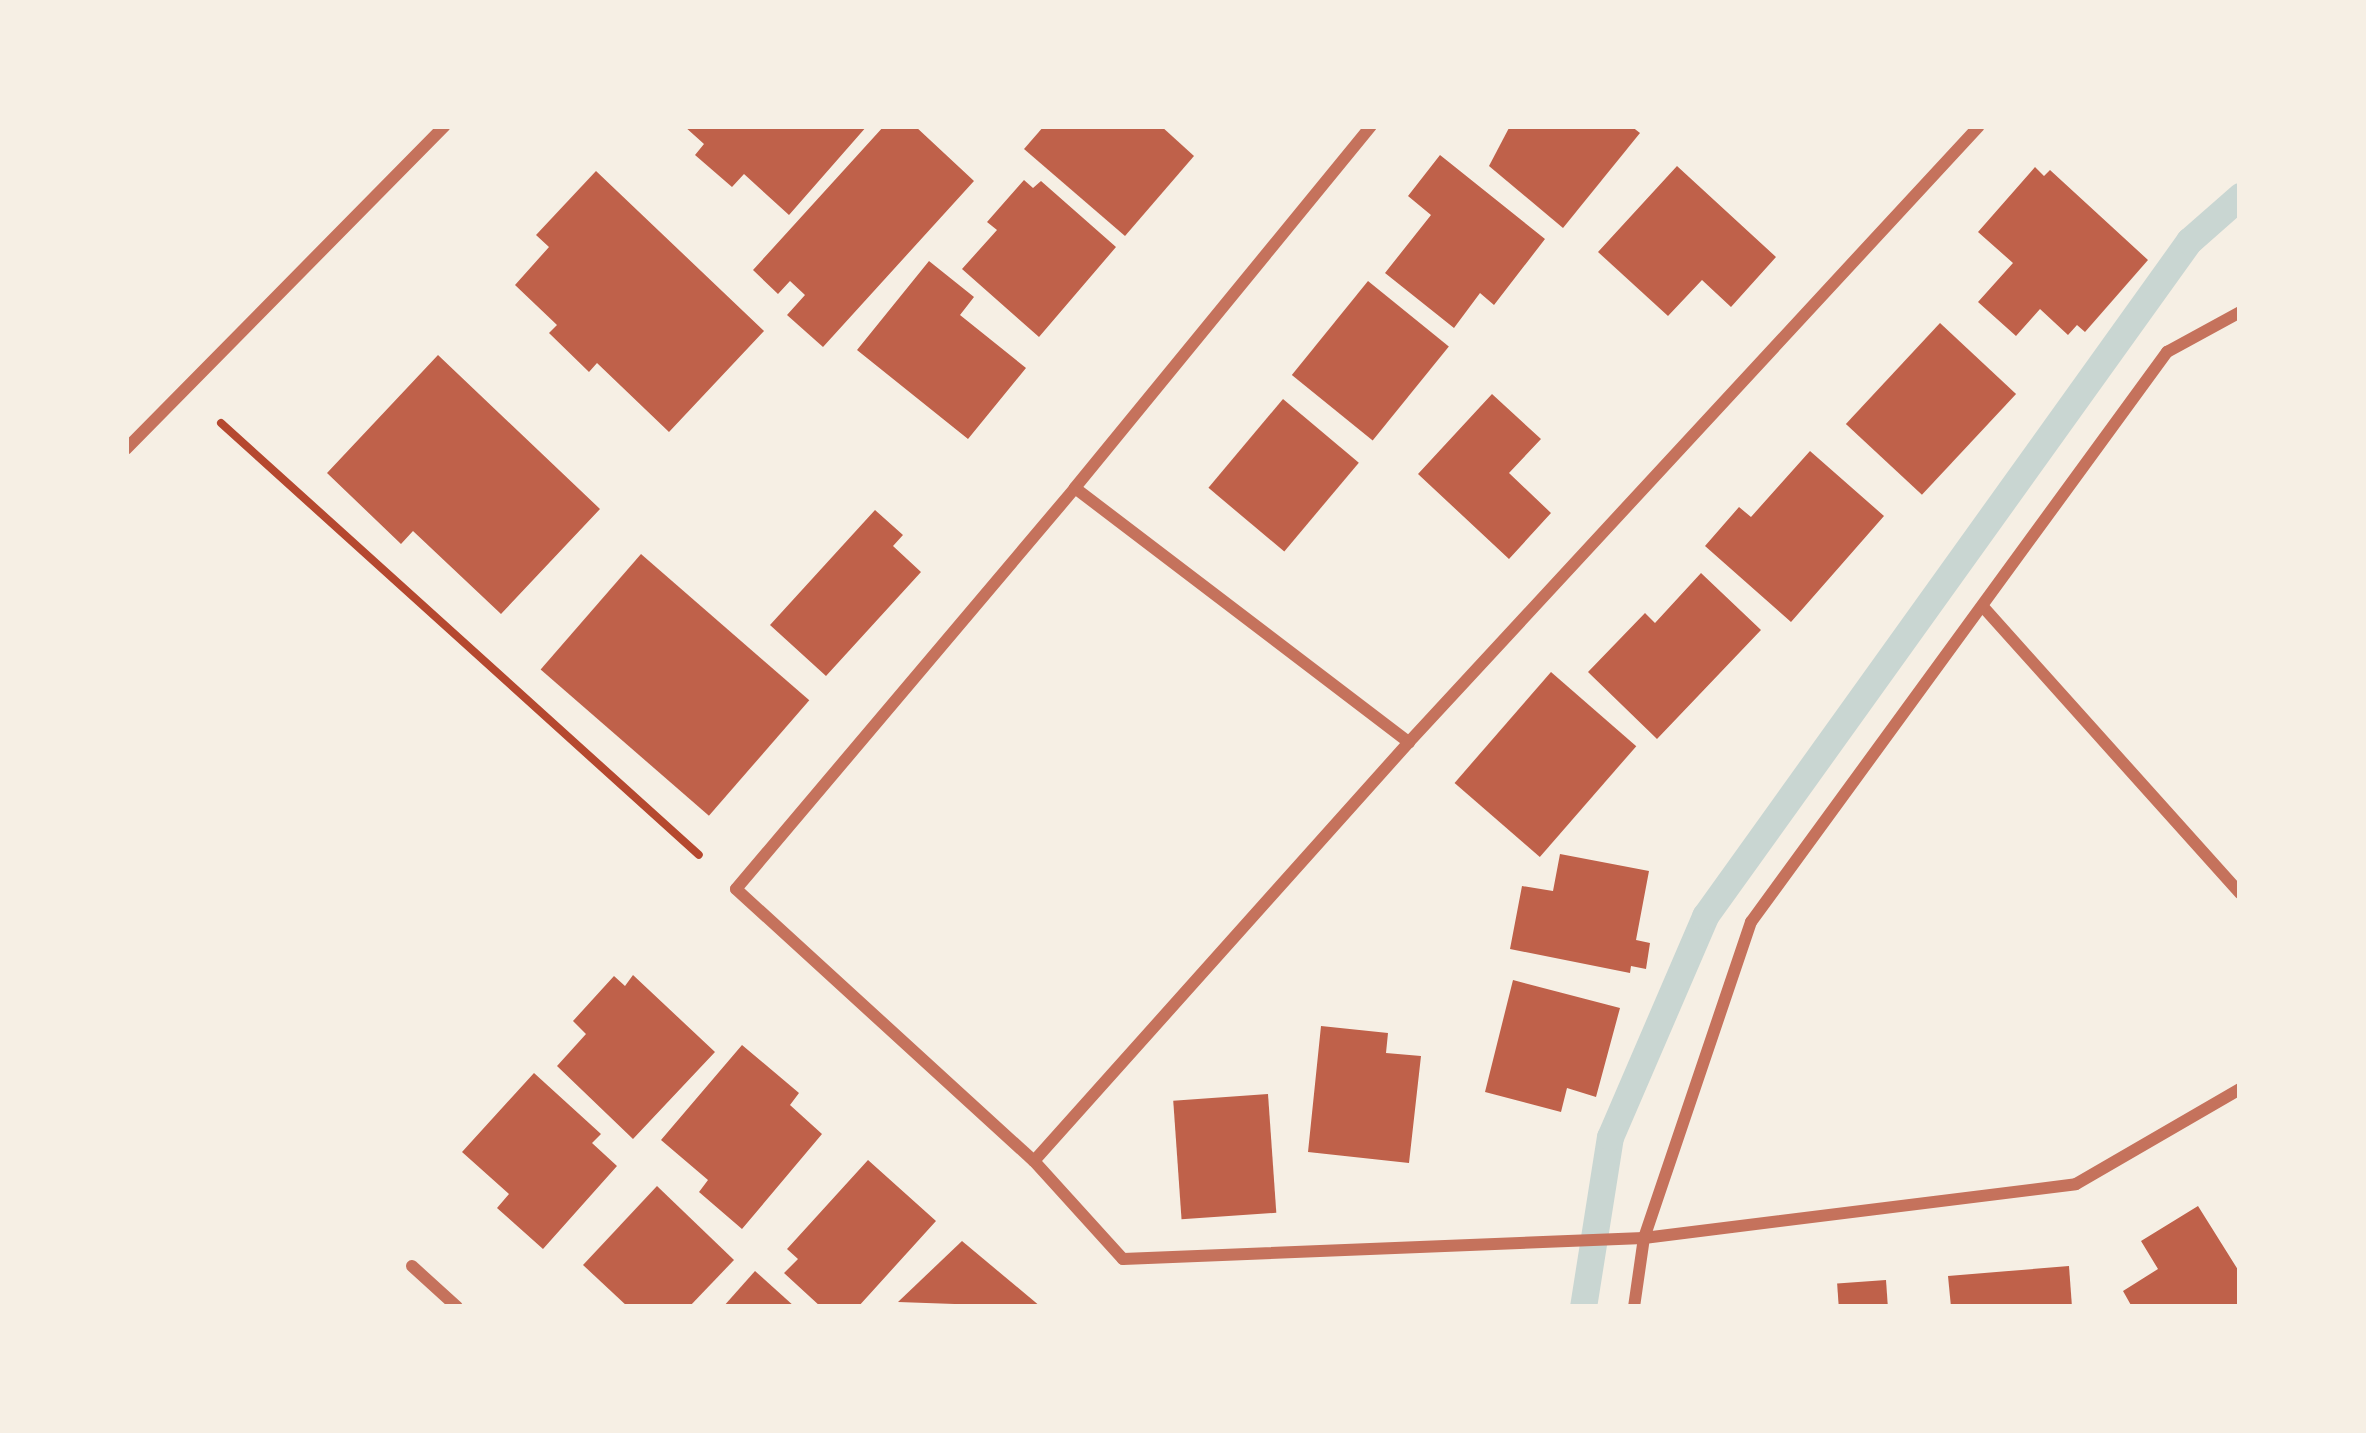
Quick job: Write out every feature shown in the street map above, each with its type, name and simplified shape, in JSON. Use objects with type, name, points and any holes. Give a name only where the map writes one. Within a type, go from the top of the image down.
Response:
[{"type":"street","points":[[126,449],[445,126]]},
{"type":"street","points":[[1371,126],[1075,488],[736,889],[1034,1161],[1123,1259],[1644,1238],[2077,1184],[2240,1088]]},
{"type":"street","points":[[1034,1161],[1409,742],[1979,126]]},
{"type":"street","points":[[1634,1307],[1644,1238],[1751,922],[1985,609],[2167,352],[2240,312]]},
{"type":"street","points":[[1075,488],[1409,742]]},
{"type":"street","points":[[1985,609],[2240,893]]},
{"type":"street","points":[[412,1266],[457,1307]]},
{"type":"path","points":[[184,389],[736,889]]},
{"type":"building","points":[[684,126],[867,126],[789,215],[744,174],[732,187],[695,155],[704,144]]},
{"type":"building","points":[[884,126],[915,126],[974,181],[823,347],[787,315],[805,295],[790,281],[778,294],[753,270]]},
{"type":"building","points":[[1044,126],[1161,126],[1194,156],[1125,236],[1024,149]]},
{"type":"building","points":[[1510,126],[1631,126],[1640,133],[1563,228],[1489,166]]},
{"type":"building","points":[[1440,155],[1545,239],[1494,305],[1480,293],[1454,328],[1385,273],[1431,215],[1408,196]]},
{"type":"building","points":[[1677,166],[1776,257],[1731,307],[1702,280],[1668,316],[1598,252]]},
{"type":"building","points":[[2035,167],[2044,176],[2050,170],[2148,260],[2085,332],[2077,325],[2068,335],[2040,309],[2016,336],[1978,302],[2013,263],[1978,232]]},
{"type":"building","points":[[596,171],[764,331],[669,432],[597,363],[589,372],[549,333],[557,325],[515,285],[549,247],[536,235]]},
{"type":"building","points":[[1024,180],[1033,188],[1041,181],[1116,247],[1039,337],[962,269],[997,230],[987,222]]},
{"type":"building","points":[[929,261],[974,297],[960,315],[1026,368],[968,439],[857,350]]},
{"type":"building","points":[[1368,281],[1449,346],[1373,440],[1292,375]]},
{"type":"building","points":[[1940,323],[2016,394],[1922,495],[1846,424]]},
{"type":"building","points":[[438,355],[600,509],[501,614],[413,531],[401,544],[327,473]]},
{"type":"building","points":[[1492,394],[1541,439],[1509,473],[1551,513],[1509,559],[1418,474]]},
{"type":"building","points":[[1283,399],[1359,463],[1284,551],[1208,488]]},
{"type":"building","points":[[1810,451],[1884,516],[1791,622],[1705,546],[1739,507],[1751,517]]},
{"type":"building","points":[[875,510],[903,535],[893,546],[921,572],[826,676],[770,625]]},
{"type":"building","points":[[641,554],[809,700],[709,816],[541,669]]},
{"type":"building","points":[[1701,573],[1761,630],[1657,739],[1588,672],[1645,613],[1655,623]]},
{"type":"building","points":[[1551,672],[1636,746],[1540,857],[1455,783]]},
{"type":"building","points":[[1560,854],[1649,871],[1636,940],[1650,943],[1646,969],[1631,966],[1630,973],[1510,949],[1522,886],[1553,891]]},
{"type":"building","points":[[633,975],[715,1052],[633,1139],[557,1066],[586,1034],[573,1021],[614,976],[625,986]]},
{"type":"building","points":[[1513,980],[1620,1008],[1596,1097],[1567,1088],[1561,1112],[1485,1092]]},
{"type":"building","points":[[1321,1026],[1388,1033],[1386,1053],[1421,1056],[1409,1163],[1308,1152]]},
{"type":"building","points":[[742,1045],[799,1093],[790,1105],[822,1134],[742,1229],[699,1192],[708,1180],[661,1140]]},
{"type":"building","points":[[534,1073],[601,1134],[592,1143],[617,1166],[543,1249],[497,1208],[509,1194],[462,1152]]},
{"type":"building","points":[[1268,1094],[1276,1213],[1182,1219],[1173,1101]]},
{"type":"building","points":[[868,1160],[936,1221],[858,1307],[821,1307],[784,1273],[798,1259],[787,1249]]},
{"type":"building","points":[[657,1186],[734,1260],[689,1307],[628,1307],[583,1265]]},
{"type":"building","points":[[2198,1206],[2240,1273],[2240,1307],[2132,1307],[2123,1291],[2158,1269],[2141,1241]]},
{"type":"building","points":[[962,1241],[1041,1307],[898,1302]]},
{"type":"building","points":[[2069,1266],[2072,1307],[1951,1307],[1948,1276]]},
{"type":"building","points":[[755,1271],[795,1307],[723,1307]]},
{"type":"building","points":[[1886,1280],[1888,1307],[1839,1307],[1837,1283]]},
{"type":"waterway","points":[[1583,1307],[1610,1137],[1705,916],[2189,241],[2240,196]]}]
